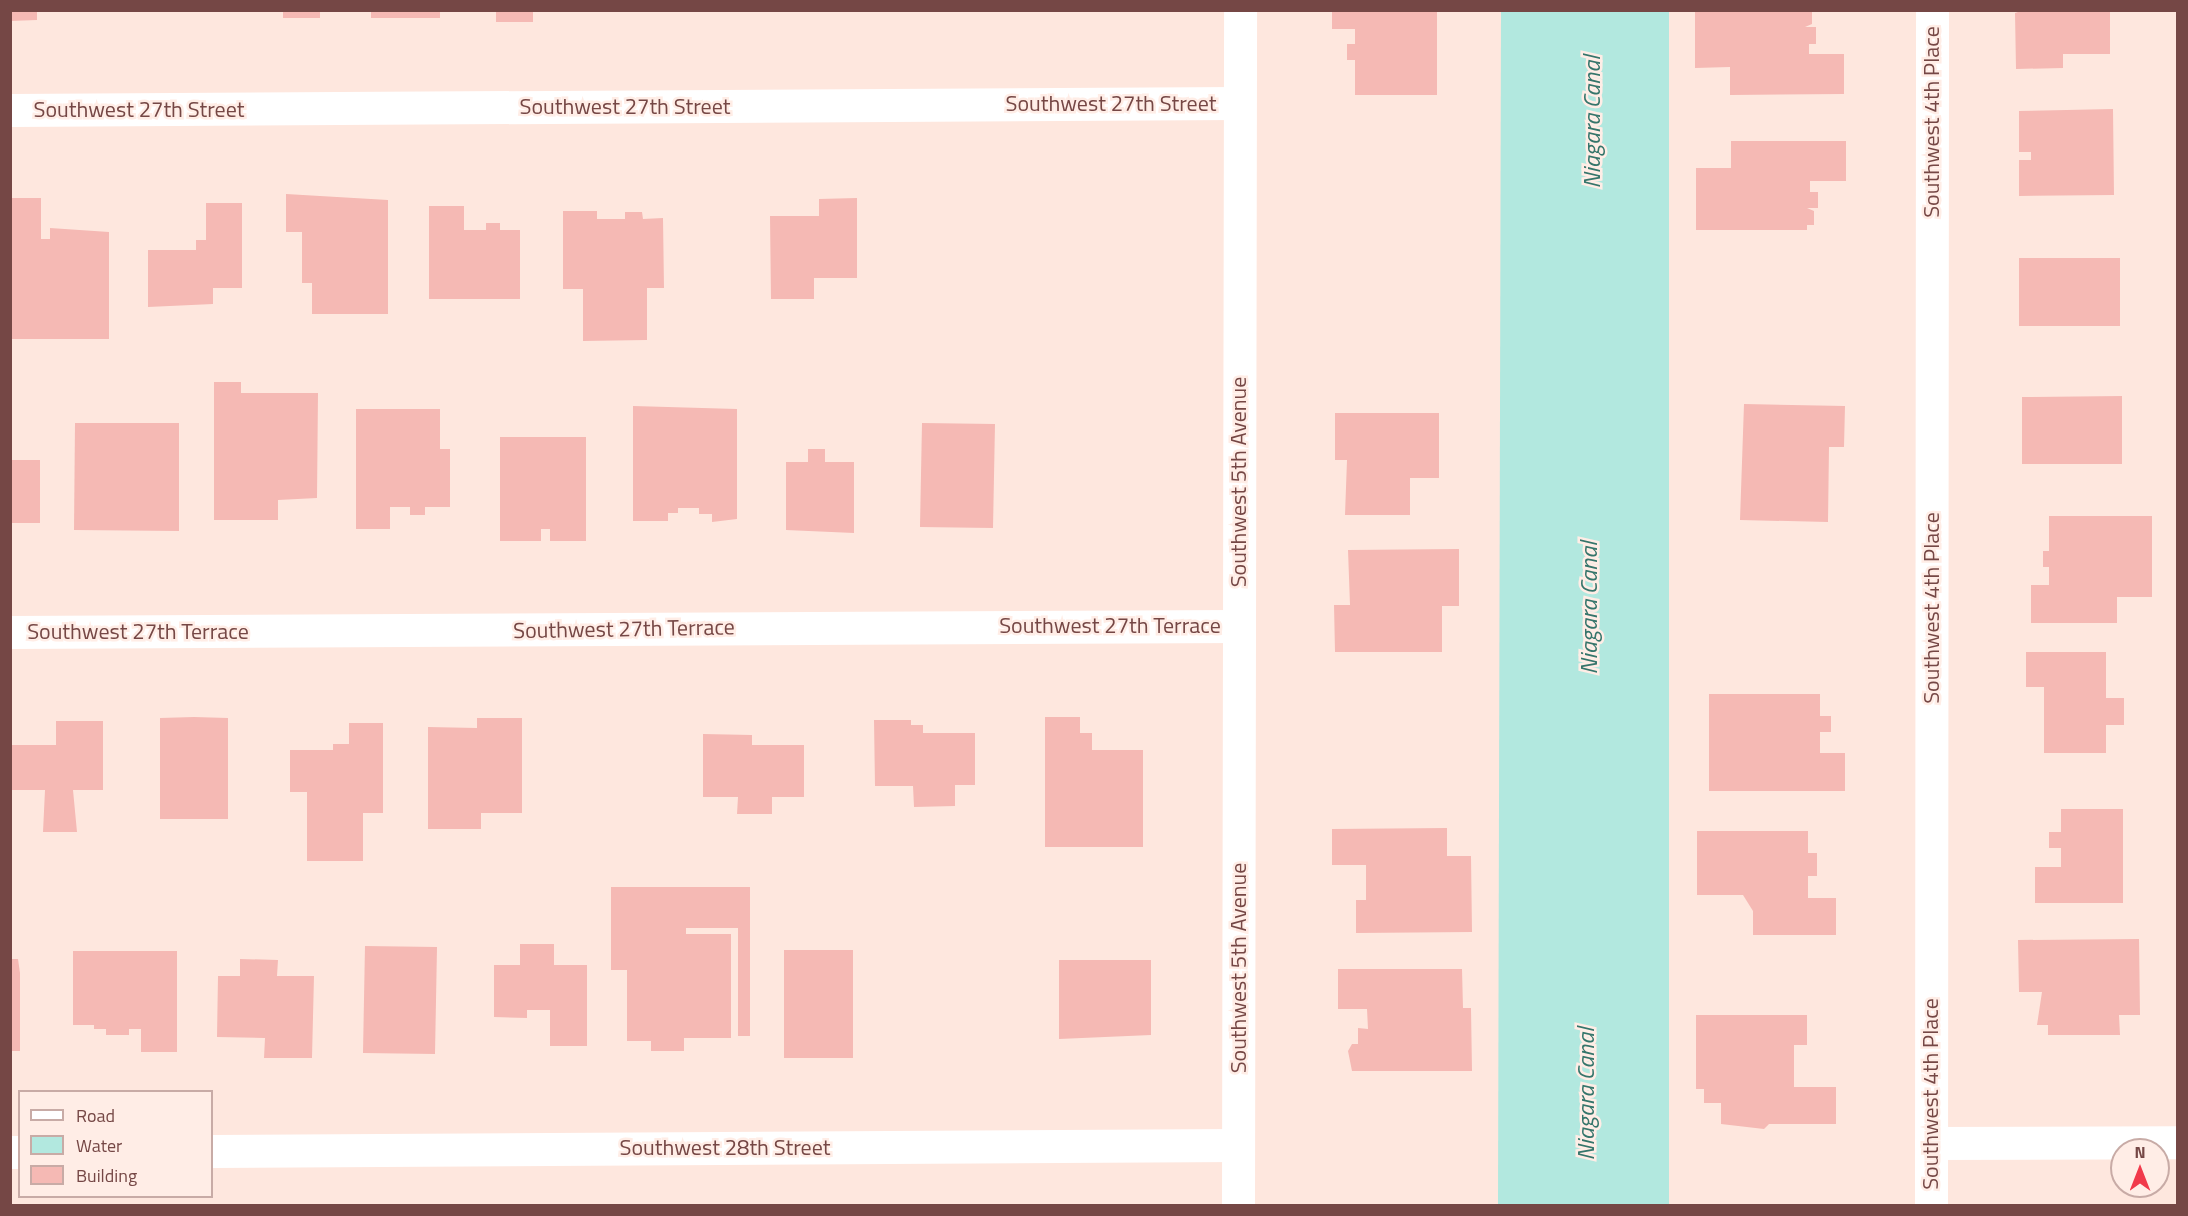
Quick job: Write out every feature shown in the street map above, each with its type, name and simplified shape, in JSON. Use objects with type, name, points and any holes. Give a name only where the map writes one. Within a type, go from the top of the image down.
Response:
[{"type":"street","name":"Southwest 5th Avenue","points":[[1238,1206],[1240,10]]},
{"type":"street","name":"Southwest 4th Place","points":[[1931,1206],[1932,10]]},
{"type":"street","name":"Southwest 27th Street","points":[[10,111],[1239,103]]},
{"type":"street","name":"Southwest 27th Terrace","points":[[10,632],[1238,626]]},
{"type":"street","points":[[1931,1143],[2178,1142]]},
{"type":"street","name":"Southwest 28th Street","points":[[213,1151],[1238,1144]]},
{"type":"water","name":"Niagara Canal","points":[[1501,11],[1669,11],[1669,1205],[1498,1205]]},
{"type":"building","points":[[10,10],[37,10],[37,20],[10,21]]},
{"type":"building","points":[[283,10],[320,10],[320,18],[283,18]]},
{"type":"building","points":[[371,10],[440,10],[440,18],[371,18]]},
{"type":"building","points":[[496,10],[533,10],[533,22],[496,22]]},
{"type":"building","points":[[1332,10],[1437,10],[1437,95],[1355,95],[1355,60],[1347,60],[1347,44],[1355,44],[1355,29],[1332,29]]},
{"type":"building","points":[[1695,10],[1812,10],[1812,24],[1805,27],[1816,27],[1816,44],[1809,44],[1809,54],[1844,54],[1844,94],[1730,95],[1730,67],[1695,68]]},
{"type":"building","points":[[2024,10],[2110,10],[2110,54],[2063,54],[2063,68],[2016,69],[2015,13]]},
{"type":"building","points":[[2113,109],[2114,195],[2019,196],[2019,160],[2031,160],[2031,152],[2019,152],[2019,111]]},
{"type":"building","points":[[1731,141],[1846,141],[1846,181],[1810,181],[1810,192],[1818,192],[1818,208],[1807,208],[1814,211],[1814,225],[1807,225],[1807,230],[1696,230],[1696,168],[1731,168]]},
{"type":"building","points":[[286,194],[388,200],[388,314],[312,314],[312,283],[302,283],[302,232],[286,232]]},
{"type":"building","points":[[10,198],[41,198],[41,239],[50,239],[50,228],[109,232],[109,339],[10,339]]},
{"type":"building","points":[[857,198],[857,278],[814,278],[814,299],[771,299],[770,216],[819,216],[819,199]]},
{"type":"building","points":[[206,203],[242,203],[242,288],[213,288],[213,304],[148,307],[148,250],[196,250],[196,240],[206,240]]},
{"type":"building","points":[[429,206],[464,206],[464,230],[486,230],[486,223],[500,223],[500,230],[520,230],[520,299],[429,299]]},
{"type":"building","points":[[563,211],[597,211],[597,219],[625,219],[625,212],[642,212],[643,219],[663,218],[664,288],[647,288],[647,340],[583,341],[583,289],[563,289]]},
{"type":"building","points":[[2019,258],[2120,258],[2120,326],[2019,326]]},
{"type":"building","points":[[214,382],[241,382],[241,393],[318,393],[317,498],[278,500],[278,520],[214,520]]},
{"type":"building","points":[[2122,396],[2122,464],[2022,464],[2022,397]]},
{"type":"building","points":[[1744,404],[1845,406],[1844,447],[1829,447],[1828,522],[1740,520]]},
{"type":"building","points":[[633,406],[737,409],[737,519],[712,522],[712,514],[699,514],[699,508],[678,508],[678,513],[668,513],[668,521],[633,521]]},
{"type":"building","points":[[356,409],[440,409],[440,449],[450,449],[450,507],[425,507],[425,515],[410,515],[410,507],[390,507],[390,529],[356,529]]},
{"type":"building","points":[[1335,413],[1439,413],[1439,478],[1410,478],[1410,515],[1345,515],[1347,460],[1335,460]]},
{"type":"building","points":[[75,423],[179,423],[179,531],[74,530]]},
{"type":"building","points":[[922,423],[995,424],[993,528],[920,527]]},
{"type":"building","points":[[500,437],[586,437],[586,541],[550,541],[550,529],[541,529],[541,541],[500,541]]},
{"type":"building","points":[[808,449],[825,449],[825,462],[854,462],[854,533],[786,530],[786,462],[808,462]]},
{"type":"building","points":[[10,460],[40,460],[40,523],[10,523]]},
{"type":"building","points":[[2049,516],[2152,516],[2152,597],[2117,597],[2117,623],[2031,623],[2031,585],[2049,585],[2049,567],[2043,567],[2043,551],[2049,551]]},
{"type":"building","points":[[1459,549],[1459,606],[1442,606],[1442,652],[1335,652],[1334,605],[1350,605],[1348,550]]},
{"type":"building","points":[[2026,652],[2106,652],[2106,698],[2124,698],[2124,725],[2106,725],[2106,753],[2044,753],[2044,687],[2026,687]]},
{"type":"building","points":[[1709,694],[1820,694],[1820,716],[1831,716],[1831,732],[1820,732],[1820,753],[1845,753],[1845,791],[1709,791]]},
{"type":"building","points":[[1045,717],[1080,717],[1080,733],[1092,733],[1092,750],[1143,750],[1143,847],[1045,847]]},
{"type":"building","points":[[160,718],[228,718],[228,819],[160,819]]},
{"type":"building","points":[[477,718],[522,718],[522,813],[481,813],[481,829],[428,829],[428,727],[477,728]]},
{"type":"building","points":[[874,720],[911,720],[911,725],[923,725],[923,733],[975,733],[975,785],[955,785],[955,806],[914,807],[913,786],[875,786]]},
{"type":"building","points":[[56,721],[103,721],[103,790],[73,790],[77,832],[43,832],[45,790],[11,790],[11,745],[56,745]]},
{"type":"building","points":[[349,723],[383,723],[383,813],[363,813],[363,861],[307,861],[307,792],[290,792],[290,750],[333,750],[333,744],[349,744]]},
{"type":"building","points":[[703,734],[752,735],[752,745],[804,745],[804,797],[772,797],[772,814],[737,814],[738,797],[703,797]]},
{"type":"building","points":[[2061,809],[2123,809],[2123,903],[2035,903],[2035,867],[2061,867],[2061,848],[2049,848],[2049,832],[2061,832]]},
{"type":"building","points":[[1447,828],[1447,856],[1471,856],[1472,932],[1356,933],[1356,900],[1366,900],[1366,865],[1332,865],[1332,829]]},
{"type":"building","points":[[1697,831],[1808,831],[1808,853],[1817,853],[1817,876],[1808,876],[1808,898],[1836,898],[1836,935],[1753,935],[1753,911],[1743,895],[1697,895]]},
{"type":"building","points":[[611,887],[750,887],[750,1036],[738,1036],[738,928],[686,928],[686,934],[731,934],[731,1038],[684,1038],[684,1051],[651,1051],[651,1041],[627,1041],[627,970],[611,970]]},
{"type":"building","points":[[2139,939],[2140,1015],[2119,1015],[2120,1035],[2048,1035],[2048,1025],[2037,1025],[2042,992],[2019,992],[2018,940]]},
{"type":"building","points":[[520,944],[554,944],[554,965],[587,965],[587,1046],[550,1046],[550,1010],[527,1010],[527,1018],[494,1017],[494,965],[520,965]]},
{"type":"building","points":[[365,946],[437,947],[435,1054],[363,1053]]},
{"type":"building","points":[[784,950],[853,950],[853,1058],[784,1058]]},
{"type":"building","points":[[73,951],[177,951],[177,1052],[141,1052],[141,1029],[129,1029],[129,1035],[106,1035],[106,1029],[94,1029],[94,1025],[73,1025]]},
{"type":"building","points":[[10,959],[18,959],[20,973],[20,1051],[10,1051]]},
{"type":"building","points":[[240,959],[278,960],[277,976],[314,976],[312,1058],[264,1058],[265,1038],[217,1037],[218,976],[240,976]]},
{"type":"building","points":[[1059,960],[1151,960],[1151,1035],[1059,1039]]},
{"type":"building","points":[[1338,969],[1462,969],[1463,1008],[1471,1008],[1472,1071],[1352,1071],[1348,1051],[1352,1044],[1358,1044],[1358,1028],[1368,1029],[1367,1009],[1338,1009]]},
{"type":"building","points":[[1696,1015],[1807,1015],[1807,1045],[1794,1045],[1794,1087],[1836,1087],[1836,1124],[1769,1124],[1764,1129],[1721,1124],[1721,1103],[1704,1103],[1704,1089],[1696,1089]]}]
